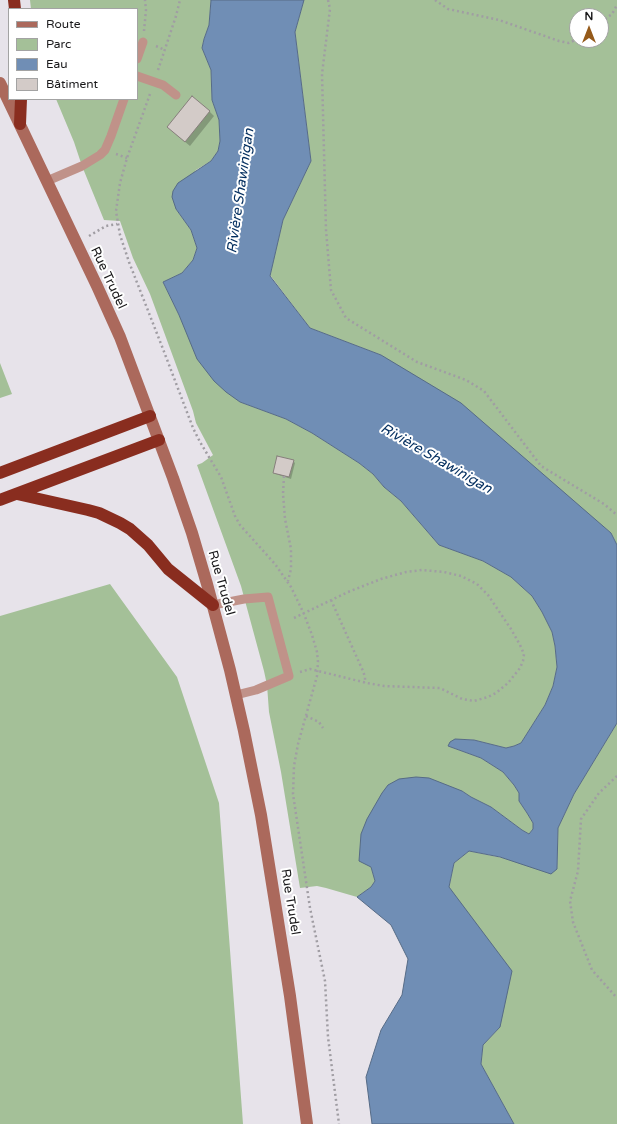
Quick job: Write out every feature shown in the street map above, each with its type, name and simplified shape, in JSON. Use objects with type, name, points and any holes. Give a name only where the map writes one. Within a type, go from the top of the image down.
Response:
[{"type":"highway","points":[[20,124],[21,100]]},
{"type":"highway","points":[[0,473],[150,416]]},
{"type":"highway","points":[[0,500],[159,440]]},
{"type":"highway","points":[[17,494],[99,513],[120,523],[130,529],[148,545],[168,569],[213,605]]},
{"type":"main road","name":"Rue Trudel","points":[[0,83],[8,99]]},
{"type":"main road","name":"Rue Trudel","points":[[8,100],[120,337],[159,440],[192,534],[213,605],[236,695],[266,839],[295,1029],[307,1124]]},
{"type":"lane","points":[[138,56],[143,42]]},
{"type":"lane","points":[[138,76],[163,85],[176,94]]},
{"type":"lane","points":[[47,181],[82,166],[100,155],[111,136],[124,100]]},
{"type":"lane","points":[[213,605],[244,599],[268,598],[289,676],[256,690],[236,695]]},
{"type":"path","points":[[144,29],[146,10],[145,0]]},
{"type":"path","points":[[164,50],[180,0]]},
{"type":"path","points":[[328,0],[330,9],[322,74],[326,230],[331,290],[346,318],[417,362],[466,380],[484,391],[541,466],[604,504],[617,515]]},
{"type":"path","points":[[435,0],[448,9],[499,20],[559,41],[569,43]]},
{"type":"path","points":[[609,16],[617,5]]},
{"type":"path","name":"Rue Trudel","points":[[138,128],[127,158],[118,190],[116,211],[117,224],[129,262],[193,428],[221,477],[235,516],[240,525],[275,564],[288,582],[304,614],[316,646],[317,670],[314,687],[298,744],[294,766],[293,794],[310,908],[325,981],[328,1037],[339,1124]]},
{"type":"path","points":[[115,154],[127,158]]},
{"type":"path","points":[[76,243],[106,226],[117,224]]},
{"type":"path","points":[[284,476],[283,494],[285,519],[291,550],[291,569],[288,582]]},
{"type":"path","points":[[294,618],[366,584],[406,572],[429,570],[453,574],[476,584],[488,595],[514,634],[524,654],[524,662],[508,683],[496,693],[488,697],[470,701],[462,699],[440,688],[391,687],[365,683],[317,670],[310,669],[298,672]]},
{"type":"path","points":[[332,600],[363,671],[365,683]]},
{"type":"path","points":[[348,638],[352,637]]},
{"type":"path","points":[[306,716],[319,722],[323,728]]},
{"type":"path","points":[[617,776],[599,793],[582,819],[578,871],[570,901],[573,922],[592,970],[617,998]]},
{"type":"green space","points":[[30,0],[211,0],[209,25],[202,48],[211,70],[212,100],[219,120],[220,141],[218,151],[211,161],[196,170],[176,209],[191,230],[197,248],[193,260],[182,273],[163,282],[179,315],[240,402],[286,419],[312,433],[359,463],[373,474],[384,487],[401,501],[439,545],[483,561],[511,577],[532,596],[552,632],[555,646],[557,667],[553,686],[545,705],[521,743],[514,746],[506,748],[465,739],[448,746],[481,758],[503,772],[519,793],[519,801],[533,823],[533,829],[529,834],[491,807],[462,791],[371,867],[375,881],[371,887],[357,897],[317,886],[300,888],[281,772],[269,712],[267,685],[264,671],[241,586],[197,465],[213,455],[196,423],[193,411],[150,294],[133,258],[120,221],[104,220],[56,100],[138,100],[138,8],[31,8]]},
{"type":"green space","points":[[304,0],[617,0],[617,545],[611,533],[381,355],[310,328],[270,275],[283,220],[311,161],[295,32]]},
{"type":"green space","points":[[0,363],[12,394],[0,398]]},
{"type":"green space","points":[[110,584],[177,677],[219,803],[243,1124],[0,1124],[0,616]]},
{"type":"green space","points":[[617,723],[617,1124],[514,1124],[481,1064],[483,1045],[500,1027],[449,887],[454,863],[469,851],[557,869],[558,828],[574,794]]},
{"type":"water","name":"Rivière Shawinigan","points":[[211,0],[304,0],[295,32],[311,161],[283,220],[270,276],[310,328],[381,355],[461,403],[611,533],[617,545],[617,723],[574,794],[558,828],[557,869],[551,874],[500,857],[469,851],[454,863],[449,887],[512,971],[500,1027],[483,1045],[481,1064],[514,1124],[372,1124],[366,1077],[381,1030],[402,995],[408,959],[391,925],[357,897],[371,887],[375,881],[371,867],[359,861],[361,834],[367,819],[388,785],[399,779],[416,777],[429,778],[462,791],[491,807],[529,834],[533,829],[533,823],[519,801],[519,793],[503,772],[481,758],[448,746],[450,742],[455,739],[474,740],[506,748],[521,743],[545,705],[553,686],[557,667],[552,632],[532,596],[511,577],[483,561],[439,545],[401,501],[384,487],[373,474],[359,463],[312,433],[286,419],[240,402],[214,381],[197,359],[179,315],[163,282],[182,273],[193,260],[197,248],[191,230],[176,209],[172,197],[173,191],[178,183],[211,161],[218,151],[220,141],[219,120],[212,100],[211,70],[202,48],[209,25]]},
{"type":"building","points":[[192,96],[210,111],[185,142],[167,127]]},
{"type":"building","points":[[277,456],[294,460],[289,477],[273,473]]}]
